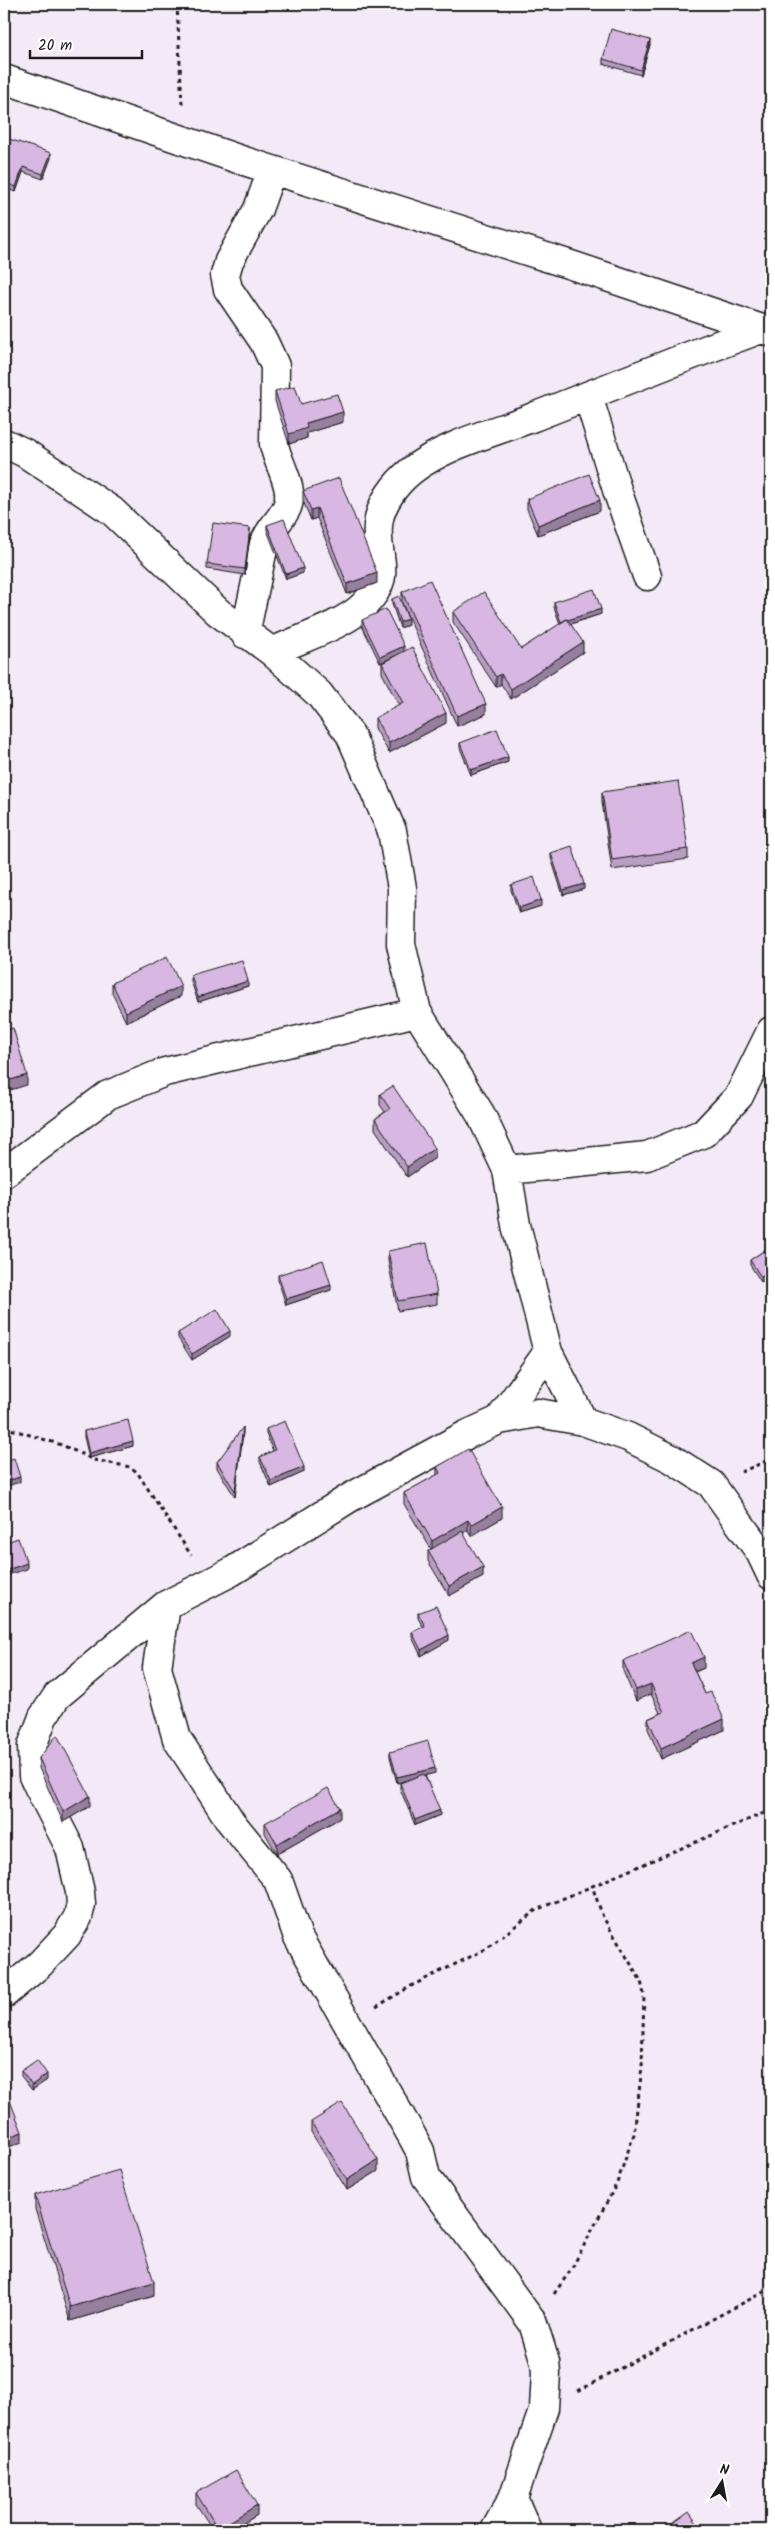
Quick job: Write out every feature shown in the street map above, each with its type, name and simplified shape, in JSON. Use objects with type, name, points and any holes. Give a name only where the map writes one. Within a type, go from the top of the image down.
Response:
[{"type":"street","points":[[4,79],[272,170],[581,268],[766,330]]},
{"type":"street","points":[[245,634],[264,544],[269,530],[286,510],[289,492],[286,478],[276,456],[274,444],[275,366],[264,342],[228,289],[225,275],[228,261],[258,209],[272,170]]},
{"type":"street","points":[[272,652],[351,616],[374,592],[383,569],[378,525],[394,486],[412,470],[447,450],[588,396],[643,372],[766,330]]},
{"type":"street","points":[[588,396],[647,576]]},
{"type":"street","points":[[4,443],[25,453],[112,511],[218,612],[245,634],[272,652],[319,694],[350,734],[392,831],[402,888],[402,944],[417,1012],[481,1115],[507,1170],[516,1225],[548,1352],[583,1421]]},
{"type":"street","points":[[4,1173],[108,1095],[165,1072],[417,1012]]},
{"type":"street","points":[[507,1170],[647,1156],[704,1133],[739,1096],[771,1031]]},
{"type":"street","points":[[499,1420],[548,1352]]},
{"type":"street","points":[[4,1994],[15,1987],[40,1964],[67,1936],[78,1917],[81,1904],[70,1848],[33,1776],[32,1746],[43,1717],[57,1696],[166,1605],[231,1572],[351,1497],[466,1435],[499,1420],[538,1413],[583,1421],[628,1437],[672,1459],[711,1484],[760,1552],[771,1575]]},
{"type":"street","points":[[166,1605],[158,1668],[177,1739],[231,1822],[278,1880],[298,1937],[412,2136],[420,2152],[426,2177],[533,2323],[546,2373],[544,2408],[513,2498],[495,2530]]},
{"type":"street","points":[[513,2498],[527,2530]]},
{"type":"path","points":[[177,4],[184,141]]},
{"type":"path","points":[[4,1427],[62,1445],[94,1460],[130,1467],[137,1472],[209,1583]]},
{"type":"path","points":[[347,2024],[413,1985],[486,1949],[536,1910],[771,1810]]},
{"type":"path","points":[[533,2323],[572,2268],[617,2183],[634,2134],[642,2067],[644,1995],[641,1980],[603,1917],[592,1886]]},
{"type":"path","points":[[544,2408],[646,2356],[771,2288]]},
{"type":"building","points":[[611,29],[650,40],[641,70],[603,59]]},
{"type":"building","points":[[6,138],[51,153],[43,174],[23,167],[16,187],[4,182],[4,144]]},
{"type":"building","points":[[295,386],[301,404],[337,394],[343,412],[306,423],[307,428],[289,434],[275,391]]},
{"type":"building","points":[[589,474],[600,500],[538,525],[527,499]]},
{"type":"building","points":[[339,478],[377,573],[347,584],[317,508],[311,510],[303,491]]},
{"type":"building","points":[[284,519],[303,568],[286,574],[267,525]]},
{"type":"building","points":[[213,523],[250,528],[245,569],[207,564]]},
{"type":"building","points":[[430,580],[486,704],[457,716],[402,592]]},
{"type":"building","points":[[594,589],[601,609],[561,622],[554,602]]},
{"type":"building","points":[[484,592],[521,649],[567,619],[583,642],[511,689],[501,674],[496,677],[453,612]]},
{"type":"building","points":[[399,596],[408,619],[400,622],[392,599]]},
{"type":"building","points":[[386,609],[404,646],[380,657],[362,620]]},
{"type":"building","points":[[412,647],[446,713],[389,743],[375,718],[403,703],[382,663]]},
{"type":"building","points":[[497,729],[508,757],[471,770],[460,743]]},
{"type":"building","points":[[678,781],[688,849],[612,860],[602,792]]},
{"type":"building","points":[[572,846],[584,884],[563,890],[551,853]]},
{"type":"building","points":[[534,877],[541,900],[519,908],[511,885]]},
{"type":"building","points":[[167,957],[181,986],[126,1012],[112,983]]},
{"type":"building","points":[[242,960],[248,981],[198,997],[191,975]]},
{"type":"building","points":[[13,1028],[27,1075],[4,1082],[4,1031]]},
{"type":"building","points":[[393,1086],[435,1148],[407,1167],[375,1119],[390,1109],[380,1094]]},
{"type":"building","points":[[427,1243],[437,1294],[398,1301],[388,1251]]},
{"type":"building","points":[[771,1246],[771,1271],[761,1277],[750,1260]]},
{"type":"building","points":[[323,1260],[331,1285],[286,1299],[278,1275]]},
{"type":"building","points":[[217,1309],[230,1331],[192,1354],[178,1333]]},
{"type":"building","points":[[128,1420],[133,1441],[89,1453],[84,1431]]},
{"type":"building","points":[[285,1421],[304,1467],[271,1481],[260,1457],[275,1450],[266,1429]]},
{"type":"building","points":[[243,1427],[235,1491],[217,1462]]},
{"type":"building","points":[[468,1449],[502,1507],[471,1525],[468,1520],[432,1541],[404,1493],[440,1473],[437,1467]]},
{"type":"building","points":[[14,1458],[20,1477],[4,1482],[4,1462]]},
{"type":"building","points":[[462,1531],[483,1567],[449,1586],[428,1551]]},
{"type":"building","points":[[18,1538],[27,1563],[4,1571],[4,1543]]},
{"type":"building","points":[[436,1606],[449,1635],[421,1650],[412,1632],[425,1626],[418,1613]]},
{"type":"building","points":[[691,1630],[704,1657],[691,1663],[705,1694],[711,1692],[724,1719],[661,1748],[648,1719],[664,1712],[651,1684],[636,1690],[623,1661]]},
{"type":"building","points":[[57,1735],[90,1796],[63,1812],[39,1758]]},
{"type":"building","points":[[428,1741],[435,1768],[397,1777],[390,1752]]},
{"type":"building","points":[[424,1774],[440,1810],[415,1820],[400,1783]]},
{"type":"building","points":[[328,1788],[340,1808],[277,1844],[265,1823]]},
{"type":"building","points":[[37,2060],[47,2074],[32,2085],[21,2071]]},
{"type":"building","points":[[4,2085],[22,2132],[4,2139]]},
{"type":"building","points":[[342,2103],[378,2160],[347,2180],[311,2122]]},
{"type":"building","points":[[119,2170],[154,2282],[70,2307],[35,2195]]},
{"type":"building","points":[[236,2470],[257,2505],[218,2529],[196,2493]]},
{"type":"building","points":[[689,2512],[702,2530],[664,2530]]}]
